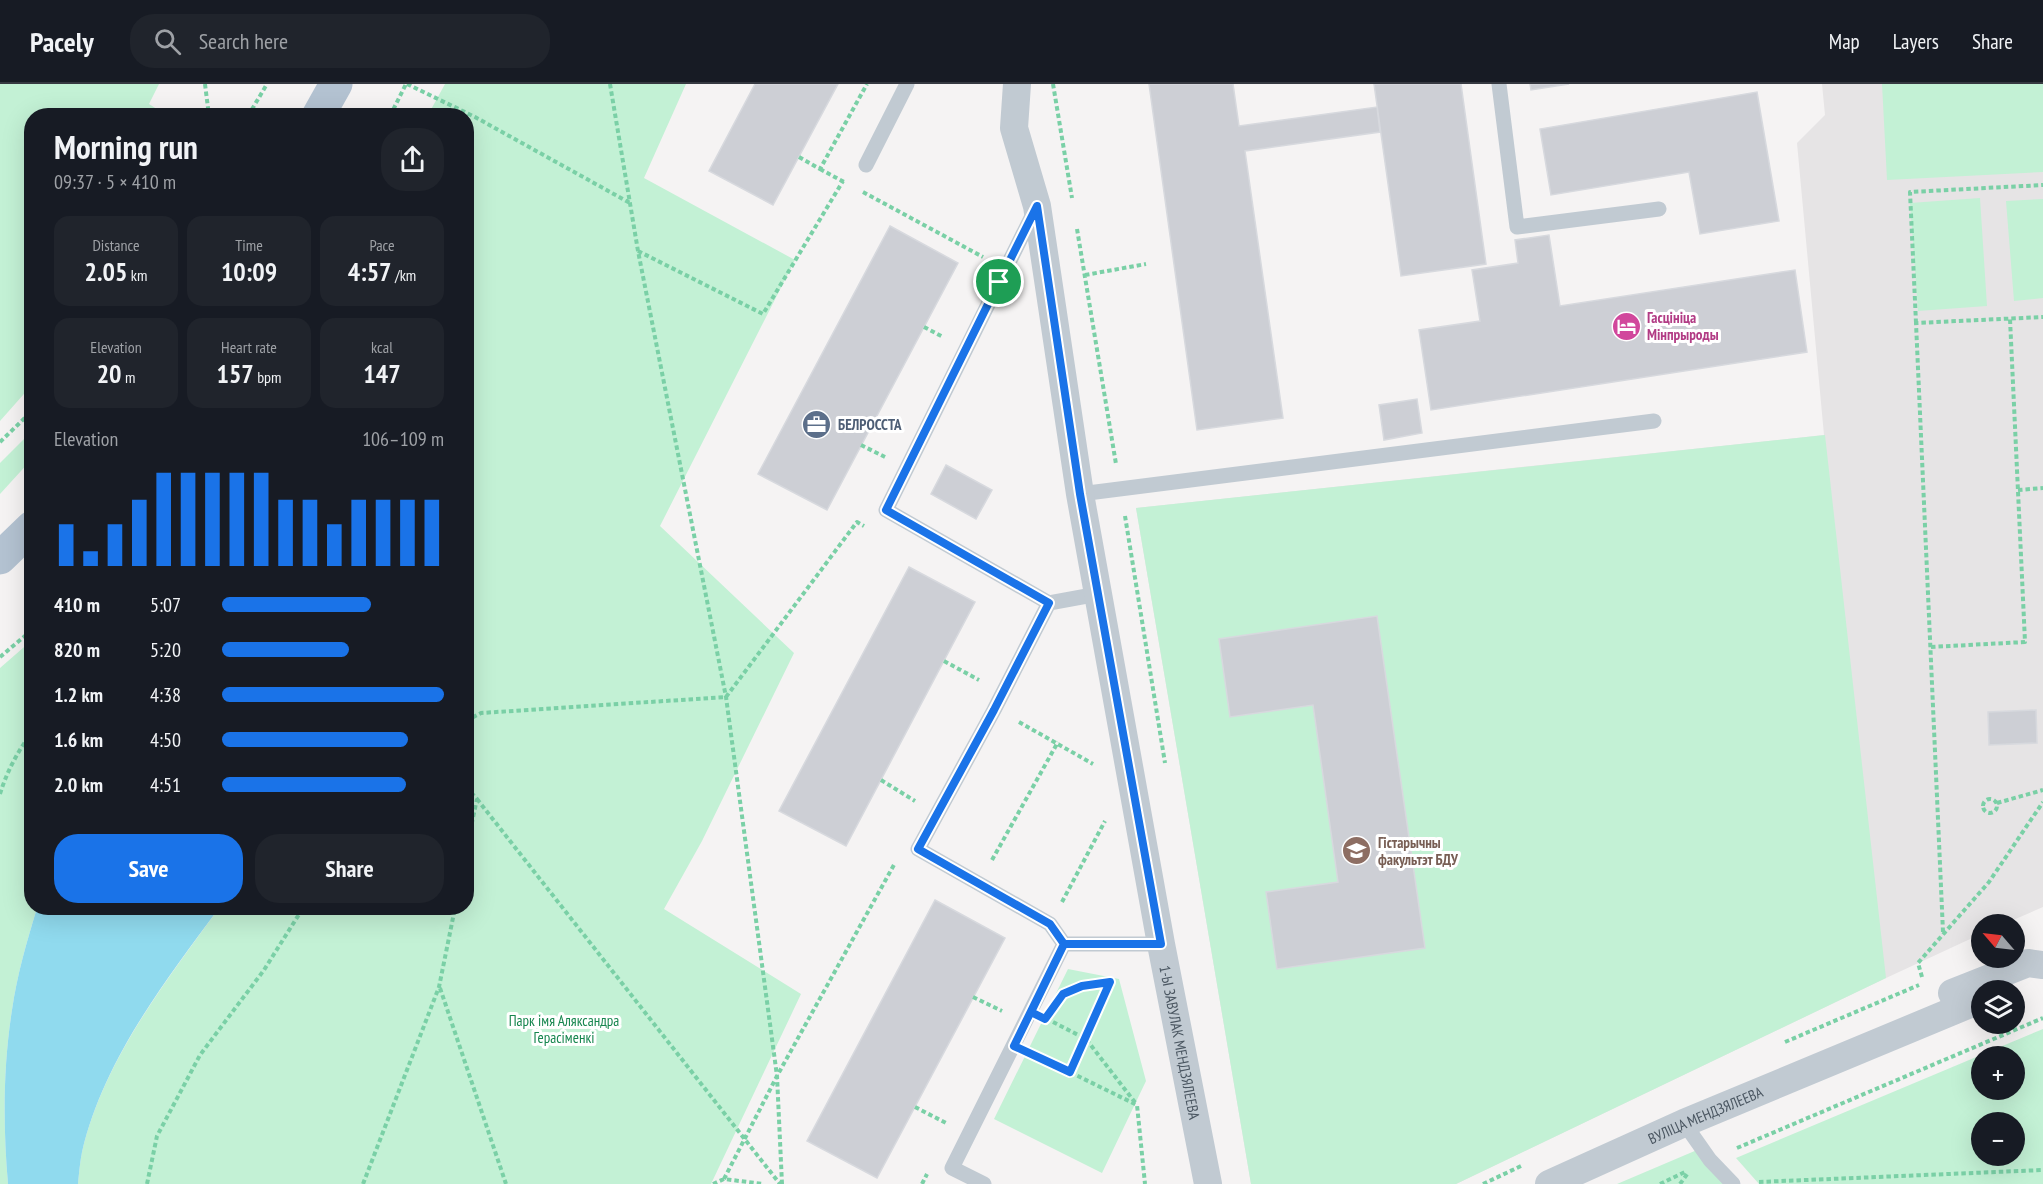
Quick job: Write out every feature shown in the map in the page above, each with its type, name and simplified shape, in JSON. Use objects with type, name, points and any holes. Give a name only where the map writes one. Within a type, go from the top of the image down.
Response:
[{"type":"main road","points":[[322,108],[336,84]]},
{"type":"main road","points":[[0,558],[24,535]]},
{"type":"street","name":"1-Ы ЗАВУЛАК МЕНДЗЯЛЕЕВА","points":[[1017,84],[1014,128],[1037,206],[1080,494],[1132,788],[1208,1184]]},
{"type":"street","points":[[1864,1048],[1876,1024],[2028,963],[2043,965]]},
{"type":"street","points":[[2025,980],[2043,973]]},
{"type":"street","name":"ВУЛІЦА МЕНДЗЯЛЕЕВА","points":[[1549,1184],[1684,1124],[1971,1004]]},
{"type":"lane","points":[[866,165],[907,84]]},
{"type":"lane","points":[[1499,84],[1517,227],[1659,208]]},
{"type":"lane","points":[[1037,206],[886,510],[1049,603],[1098,594]]},
{"type":"lane","points":[[1080,494],[1654,421]]},
{"type":"lane","points":[[1049,603],[918,849],[1050,924],[1064,944]]},
{"type":"lane","points":[[1064,944],[1161,944]]},
{"type":"lane","points":[[984,1184],[952,1168],[1064,944]]},
{"type":"lane","points":[[1684,1124],[1710,1160],[1732,1184]]},
{"type":"path","points":[[205,84],[208,108]]},
{"type":"path","points":[[253,108],[267,84]]},
{"type":"path","points":[[394,108],[406,84],[456,108]]},
{"type":"path","points":[[610,84],[638,251],[726,697],[777,1076],[781,1184]]},
{"type":"path","points":[[820,169],[867,84]]},
{"type":"path","points":[[1053,84],[1074,208]]},
{"type":"path","points":[[474,117],[631,203]]},
{"type":"path","points":[[799,157],[990,261]]},
{"type":"path","points":[[638,251],[763,314],[843,181]]},
{"type":"path","points":[[1943,932],[1910,192],[2043,185]]},
{"type":"path","points":[[1076,219],[1167,772]]},
{"type":"path","points":[[1085,275],[1146,264]]},
{"type":"path","points":[[1916,323],[2043,317]]},
{"type":"path","points":[[1930,647],[2025,642],[2010,319]]},
{"type":"path","points":[[924,327],[948,341]]},
{"type":"path","points":[[0,442],[24,419]]},
{"type":"path","points":[[861,445],[888,459]]},
{"type":"path","points":[[2018,490],[2043,488]]},
{"type":"path","points":[[474,717],[481,713],[726,697],[858,522],[862,512]]},
{"type":"path","points":[[858,522],[868,528]]},
{"type":"path","points":[[0,657],[24,637]]},
{"type":"path","points":[[944,661],[982,681]]},
{"type":"path","points":[[994,710],[1058,742],[1132,788]]},
{"type":"path","points":[[979,884],[1058,742]]},
{"type":"path","points":[[0,794],[4,779],[24,743]]},
{"type":"path","points":[[881,780],[917,802]]},
{"type":"path","points":[[1997,803],[2043,790]]},
{"type":"path","points":[[474,796],[781,1184]]},
{"type":"path","points":[[474,813],[477,799]]},
{"type":"path","points":[[1924,983],[1918,963],[1989,882],[2043,802]]},
{"type":"path","points":[[724,1179],[777,1076],[897,860]]},
{"type":"path","points":[[147,1184],[157,1136],[200,1055],[264,970],[299,915]]},
{"type":"path","points":[[363,1184],[439,987],[454,915]]},
{"type":"path","points":[[1045,1019],[1063,994],[1082,986],[1110,982],[1070,1072]]},
{"type":"path","points":[[439,987],[506,1184]]},
{"type":"path","points":[[973,997],[1009,1014]]},
{"type":"path","points":[[1031,1012],[1086,1039],[1137,1105],[1145,1184]]},
{"type":"path","points":[[1660,1184],[1710,1160],[2043,1018]]},
{"type":"path","points":[[1014,1046],[1137,1105]]},
{"type":"path","points":[[915,1107],[952,1126]]},
{"type":"path","points":[[1732,1184],[2043,1170]]},
{"type":"path","points":[[713,1184],[724,1179],[763,1184]]},
{"type":"path","points":[[922,1184],[923,1182],[927,1184]]},
{"type":"shaded area","points":[[1822,84],[2043,84],[2043,907],[2025,915],[1971,914],[1971,939],[1456,1184],[1251,1184],[1136,508],[1824,435],[1797,143],[1825,115]]},
{"type":"green space","points":[[0,84],[159,84],[149,104],[155,108],[24,108],[24,394],[0,421]]},
{"type":"green space","name":"Парк імя Аляксандра Герасіменкі","points":[[445,84],[686,84],[644,178],[795,260],[660,526],[794,653],[702,841],[664,909],[801,994],[711,1184],[78,1184],[82,1152],[92,1118],[121,1054],[158,993],[214,915],[474,915],[474,108],[432,108]]},
{"type":"green space","points":[[1882,84],[2043,84],[2043,172],[1887,180]]},
{"type":"green space","points":[[1980,198],[1987,306],[1918,311],[1910,203]]},
{"type":"green space","points":[[2043,199],[2043,298],[2014,301],[2006,201]]},
{"type":"green space","points":[[1825,435],[1886,978],[1456,1184],[1251,1184],[1136,508]],"holes":[[[1377,616],[1424,948],[1278,969],[1266,892],[1338,882],[1313,705],[1230,717],[1219,639]]]},
{"type":"green space","points":[[24,439],[24,468],[0,494],[0,463]]},
{"type":"green space","points":[[24,647],[24,915],[35,915],[19,971],[9,1032],[5,1097],[8,1184],[0,1184],[0,668]]},
{"type":"green space","points":[[1068,969],[1119,979],[1146,1081],[1102,1173],[994,1119]]},
{"type":"green space","points":[[2043,1029],[2043,1184],[1759,1184],[1736,1158],[1971,1059],[1971,1100],[2025,1100],[2025,1046],[2003,1046]]},
{"type":"green space","points":[[1697,1150],[1728,1184],[1617,1184]]},
{"type":"water","points":[[35,915],[214,915],[157,993],[120,1054],[92,1118],[82,1152],[78,1184],[8,1184],[5,1141],[7,1053],[14,997]]},
{"type":"building","points":[[755,84],[838,84],[773,205],[709,171]]},
{"type":"building","points":[[1149,84],[1233,84],[1239,126],[1377,107],[1380,132],[1245,151],[1283,418],[1197,430]]},
{"type":"building","points":[[1374,84],[1461,84],[1486,264],[1401,276]]},
{"type":"building","points":[[1530,84],[1569,84],[1531,90]]},
{"type":"building","points":[[1757,92],[1779,221],[1700,234],[1689,172],[1551,195],[1540,129]]},
{"type":"building","points":[[890,226],[958,263],[827,510],[758,474]]},
{"type":"building","name":"Гасцініца Мінпрыроды","points":[[1549,235],[1560,306],[1795,270],[1807,352],[1431,410],[1419,330],[1480,321],[1472,270],[1518,263],[1515,240]]},
{"type":"building","points":[[1417,399],[1422,433],[1384,440],[1379,405]]},
{"type":"building","points":[[946,465],[992,490],[976,519],[931,494]]},
{"type":"building","points":[[909,567],[975,602],[846,846],[779,811]]},
{"type":"building","points":[[1377,616],[1425,948],[1277,969],[1266,892],[1338,882],[1313,705],[1230,717],[1219,639]]},
{"type":"building","points":[[2036,710],[2037,743],[1989,745],[1988,712]]},
{"type":"building","points":[[935,900],[1005,938],[877,1178],[807,1141]]},
{"type":"place","name":"Гасцініца Мінпрыроды","points":[[1626,326]]},
{"type":"place","name":"БЕЛРОССТА","points":[[817,424]]},
{"type":"place","name":"Гістарычны факультэт БДУ","points":[[1357,851]]},
{"type":"route","points":[[999,282],[886,510],[1049,603],[918,849],[1050,924],[1064,944],[1031,1012],[1045,1019],[1063,994],[1082,986],[1110,982],[1070,1072],[1014,1046],[1064,944],[1161,944],[1080,494],[1037,206],[999,282]]}]
